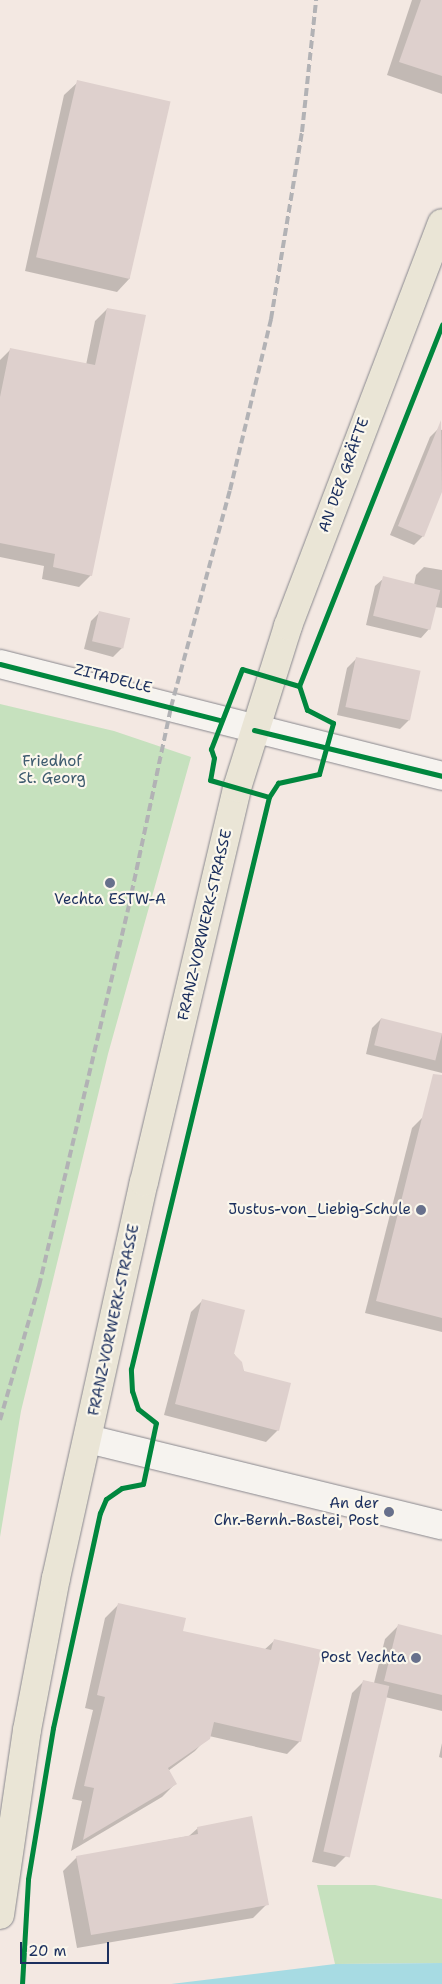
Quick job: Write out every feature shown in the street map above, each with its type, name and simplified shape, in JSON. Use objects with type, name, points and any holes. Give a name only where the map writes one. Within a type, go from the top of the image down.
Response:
[{"type":"main road","name":"AN DER GRÄFTE","points":[[254,730],[288,626],[442,223]]},
{"type":"main road","name":"FRANZ-VORWERK-STRASSE","points":[[0,1915],[26,1730],[88,1439],[222,848],[254,730]]},
{"type":"street","name":"ZITADELLE","points":[[0,664],[254,730],[442,776]]},
{"type":"street","points":[[88,1439],[442,1525]]},
{"type":"green space","name":"Friedhof St. Georg","points":[[0,704],[114,731],[191,757],[108,1054],[21,1411],[0,1537]]},
{"type":"green space","points":[[317,1885],[375,1885],[442,1899],[442,1963],[335,1964]]},
{"type":"water","points":[[442,1963],[442,1984],[171,1984],[335,1964]]},
{"type":"building","points":[[421,0],[442,0],[442,76],[399,62]]},
{"type":"building","points":[[77,80],[171,102],[130,279],[36,257]]},
{"type":"building","points":[[107,308],[146,315],[92,576],[53,567],[55,554],[0,543],[0,397],[10,348],[95,365]]},
{"type":"building","points":[[441,420],[442,492],[424,537],[398,526]]},
{"type":"building","points":[[383,576],[440,590],[430,630],[373,616]]},
{"type":"building","points":[[99,611],[130,618],[123,648],[92,641]]},
{"type":"building","points":[[356,657],[421,671],[410,721],[345,707]]},
{"type":"building","points":[[381,1018],[442,1033],[435,1060],[374,1045]]},
{"type":"building","name":"Justus-von_Liebig-Schule","points":[[433,1074],[442,1075],[442,1318],[376,1301]]},
{"type":"building","points":[[202,1299],[245,1310],[234,1354],[242,1362],[244,1371],[291,1383],[279,1431],[175,1404]]},
{"type":"building","points":[[118,1603],[186,1618],[183,1631],[271,1650],[274,1639],[322,1650],[301,1742],[214,1722],[210,1739],[168,1768],[177,1784],[83,1840],[94,1788],[84,1786],[105,1697],[97,1695]]},
{"type":"building","name":"Post Vechta","points":[[398,1624],[442,1635],[442,1695],[384,1681]]},
{"type":"building","points":[[363,1680],[389,1686],[350,1858],[323,1851]]},
{"type":"building","points":[[252,1816],[269,1905],[91,1935],[76,1856],[198,1834],[197,1827]]},
{"type":"railway","points":[[0,1420],[39,1286],[129,905],[171,707],[230,490],[271,319],[302,132],[316,0]]},
{"type":"cycle path","points":[[299,686],[242,669],[211,749],[214,758],[210,780],[269,797],[278,783],[319,774],[333,723],[307,710],[299,686],[442,324]]},
{"type":"cycle path","points":[[0,664],[220,720]]},
{"type":"cycle path","points":[[254,730],[442,776]]},
{"type":"cycle path","points":[[22,1984],[28,1879],[53,1728],[100,1513],[106,1499],[122,1488],[143,1484],[156,1423],[138,1409],[132,1391],[131,1369],[269,797]]},
{"type":"place","name":"Vechta ESTW-A","points":[[110,883]]},
{"type":"place","name":"Justus-von_Liebig-Schule","points":[[421,1210]]},
{"type":"place","name":"An der Chr.-Bernh.-Bastei, Post","points":[[389,1512]]},
{"type":"place","name":"Post Vechta","points":[[416,1658]]}]
